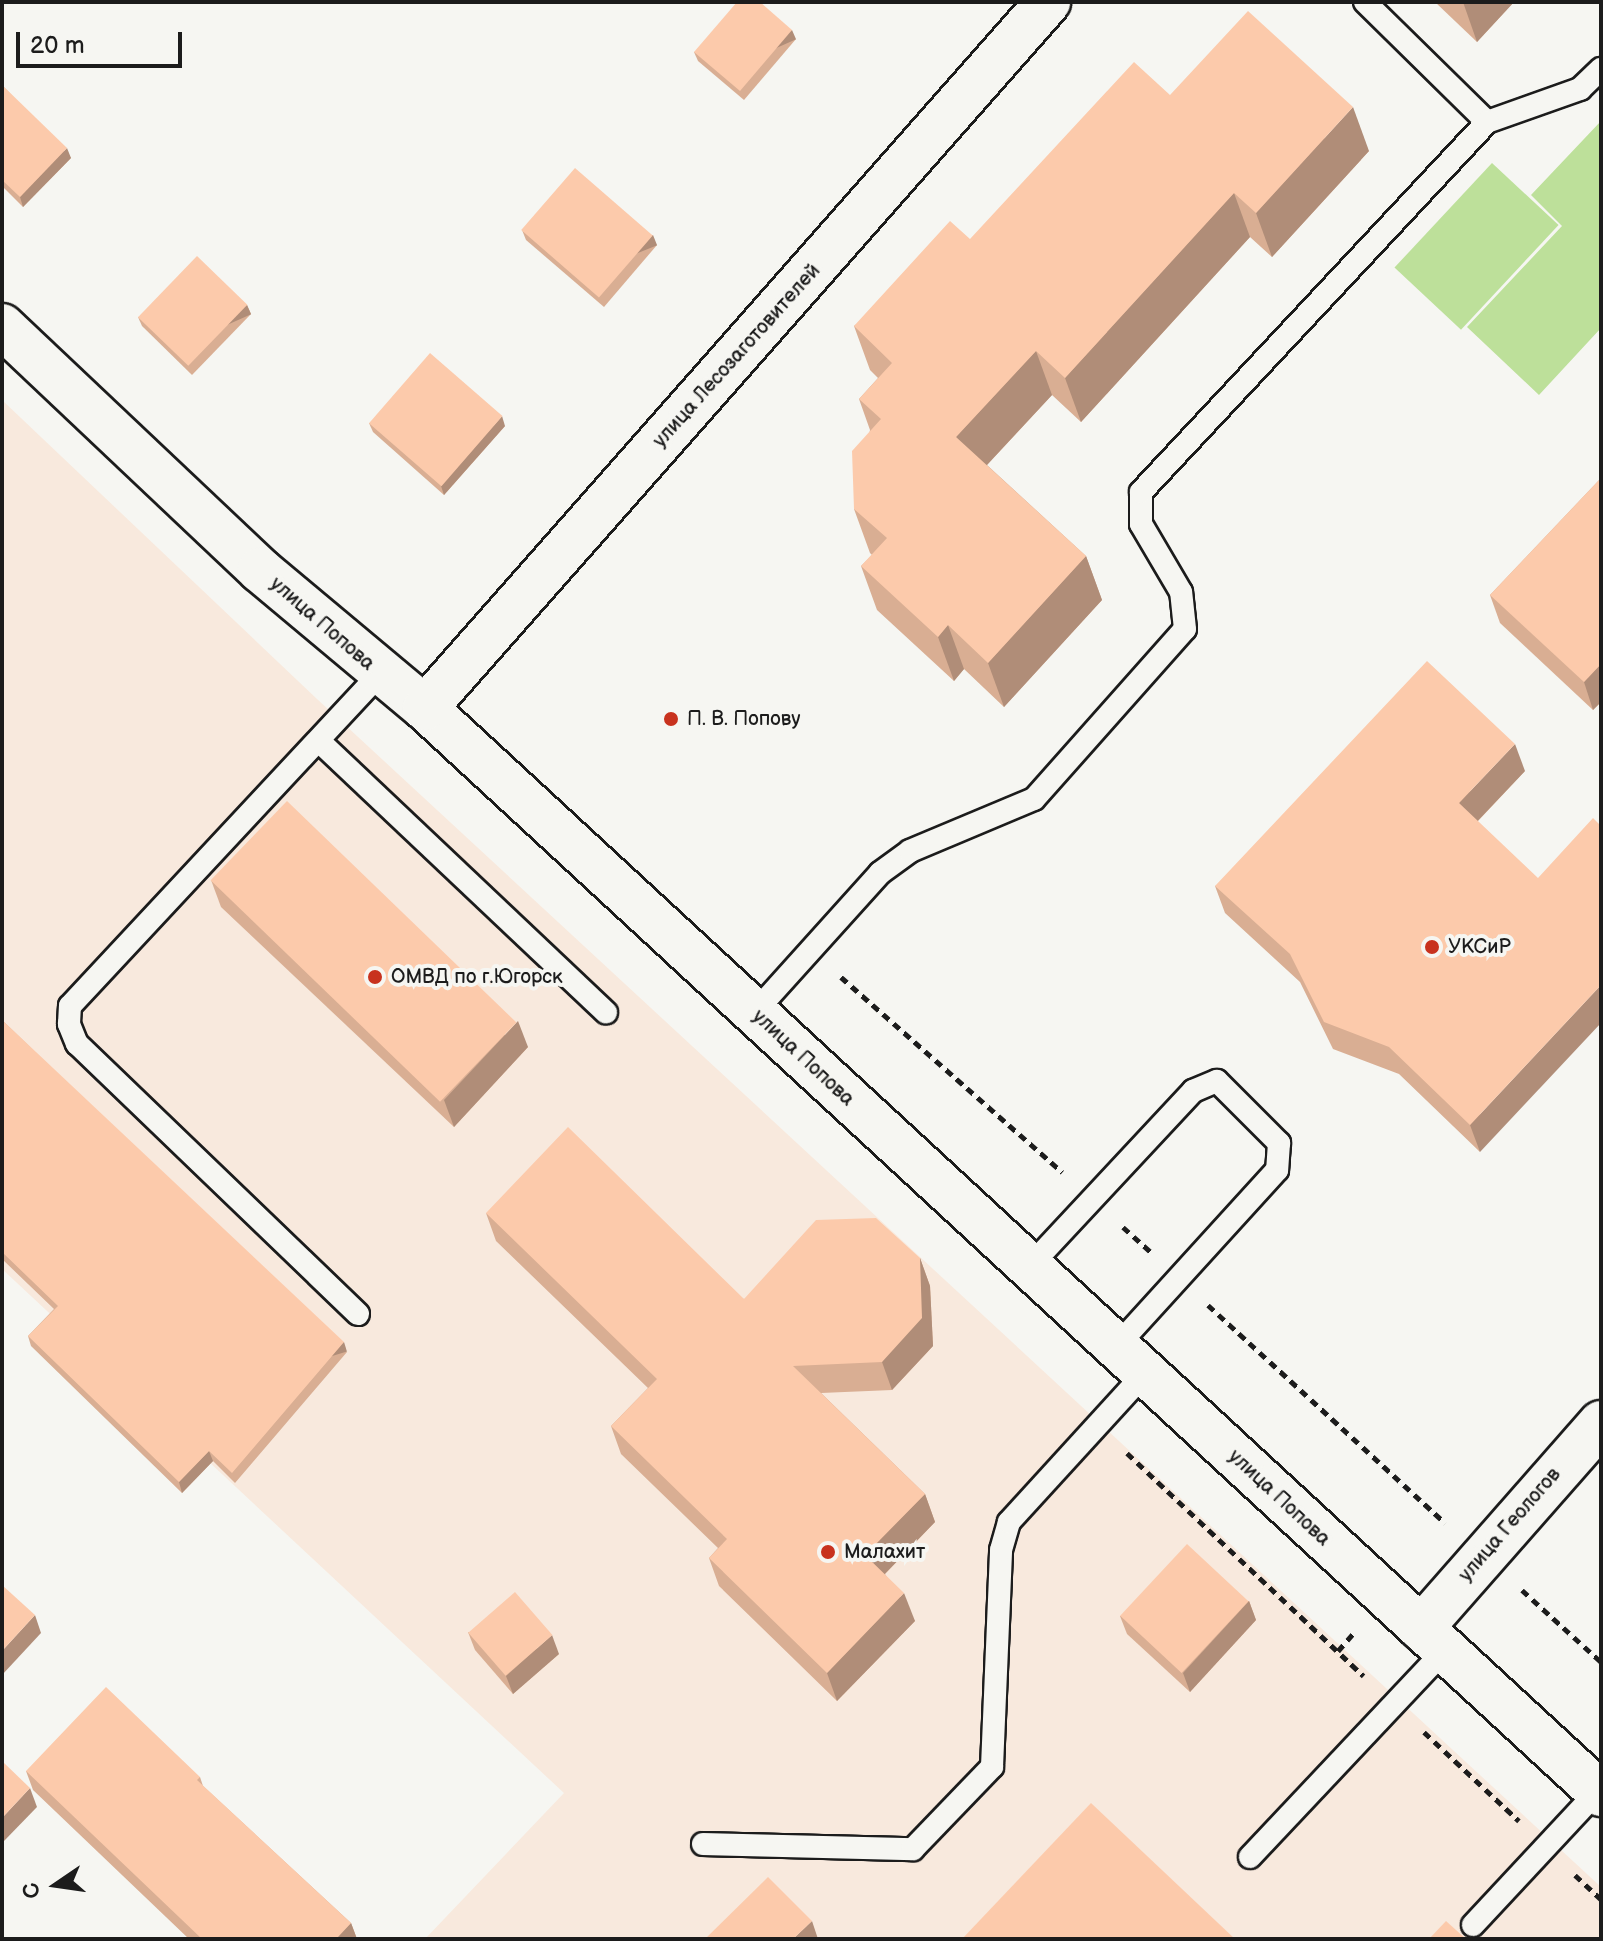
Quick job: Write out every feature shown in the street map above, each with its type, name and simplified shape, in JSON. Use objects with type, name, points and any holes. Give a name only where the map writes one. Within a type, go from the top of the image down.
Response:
[{"type":"main road","name":"улица Лесозаготовителей","points":[[425,708],[1048,2]]},
{"type":"main road","name":"улица Попова","points":[[2,326],[260,570],[380,674],[425,708],[1599,1793]]},
{"type":"main road","name":"улица Геологов","points":[[1433,1639],[1601,1423]]},
{"type":"lane","points":[[1365,2],[1487,122]]},
{"type":"lane","points":[[754,1013],[880,873],[910,851],[1034,799],[1185,629],[1181,592],[1141,524],[1141,492],[1487,122],[1580,89],[1601,69]]},
{"type":"lane","points":[[358,1314],[77,1044],[69,1024],[70,1006],[380,674]]},
{"type":"lane","points":[[319,741],[606,1012]]},
{"type":"lane","points":[[703,1844],[913,1849],[992,1767],[1001,1550],[1009,1522],[1104,1419],[1130,1360],[1277,1170],[1279,1143],[1217,1081],[1193,1091],[1029,1267]]},
{"type":"lane","points":[[1250,1857],[1395,1704],[1433,1639]]},
{"type":"lane","points":[[1473,1925],[1599,1793]]},
{"type":"path","points":[[1104,1419],[1123,1449],[1601,1899]]},
{"type":"path","points":[[1522,1589],[1601,1662]]},
{"type":"shaded area","points":[[2,400],[317,699],[1601,1887],[1601,1939],[425,1939],[564,1793],[2,1269]]},
{"type":"green space","points":[[1601,121],[1601,328],[1539,395],[1467,327],[1562,226],[1531,195]]},
{"type":"green space","points":[[1492,163],[1559,225],[1461,330],[1394,268]]},
{"type":"building","points":[[737,2],[760,2],[792,30],[740,91],[694,52]]},
{"type":"building","points":[[1248,11],[1353,107],[1256,213],[1234,193],[1065,378],[1036,351],[956,437],[1086,556],[988,663],[948,625],[938,637],[861,566],[887,538],[854,509],[852,451],[881,419],[859,399],[892,363],[854,326],[950,221],[970,239],[1134,62],[1170,95]]},
{"type":"building","points":[[2,85],[67,148],[20,197],[2,180]]},
{"type":"building","points":[[575,168],[653,236],[599,297],[521,230]]},
{"type":"building","points":[[197,256],[247,305],[188,366],[138,317]]},
{"type":"building","points":[[430,353],[502,416],[441,486],[369,423]]},
{"type":"building","points":[[1601,478],[1601,664],[1584,682],[1490,595]]},
{"type":"building","name":"УКСиР","points":[[1427,661],[1515,744],[1459,803],[1538,878],[1593,818],[1601,826],[1601,985],[1470,1125],[1389,1047],[1324,1022],[1290,954],[1215,886]]},
{"type":"building","name":"ОМВД по г.Югорск","points":[[287,801],[516,1023],[440,1102],[211,880]]},
{"type":"building","points":[[2,1020],[344,1342],[232,1473],[209,1451],[179,1482],[28,1336],[58,1306],[2,1252]]},
{"type":"building","points":[[568,1127],[744,1299],[816,1220],[876,1218],[920,1258],[922,1318],[882,1362],[793,1366],[925,1494],[865,1555],[904,1593],[827,1673],[709,1558],[727,1539],[611,1426],[657,1379],[486,1213]]},
{"type":"building","points":[[1187,1544],[1248,1601],[1182,1673],[1120,1616]]},
{"type":"building","points":[[2,1585],[35,1615],[2,1651]]},
{"type":"building","points":[[515,1592],[552,1635],[506,1676],[468,1633]]},
{"type":"building","points":[[106,1687],[200,1777],[197,1780],[351,1923],[336,1939],[202,1939],[26,1771]]},
{"type":"building","points":[[2,1761],[30,1788],[2,1818]]},
{"type":"building","points":[[1091,1803],[1235,1939],[962,1939]]},
{"type":"building","points":[[768,1877],[812,1921],[793,1939],[705,1939]]},
{"type":"building","points":[[1446,1921],[1466,1939],[1429,1939]]},
{"type":"place","name":"П. В. Попову","points":[[671,719]]},
{"type":"place","name":"УКСиР","points":[[1432,947]]},
{"type":"place","name":"ОМВД по г.Югорск","points":[[375,977]]},
{"type":"place","name":"Малахит","points":[[828,1552]]}]
